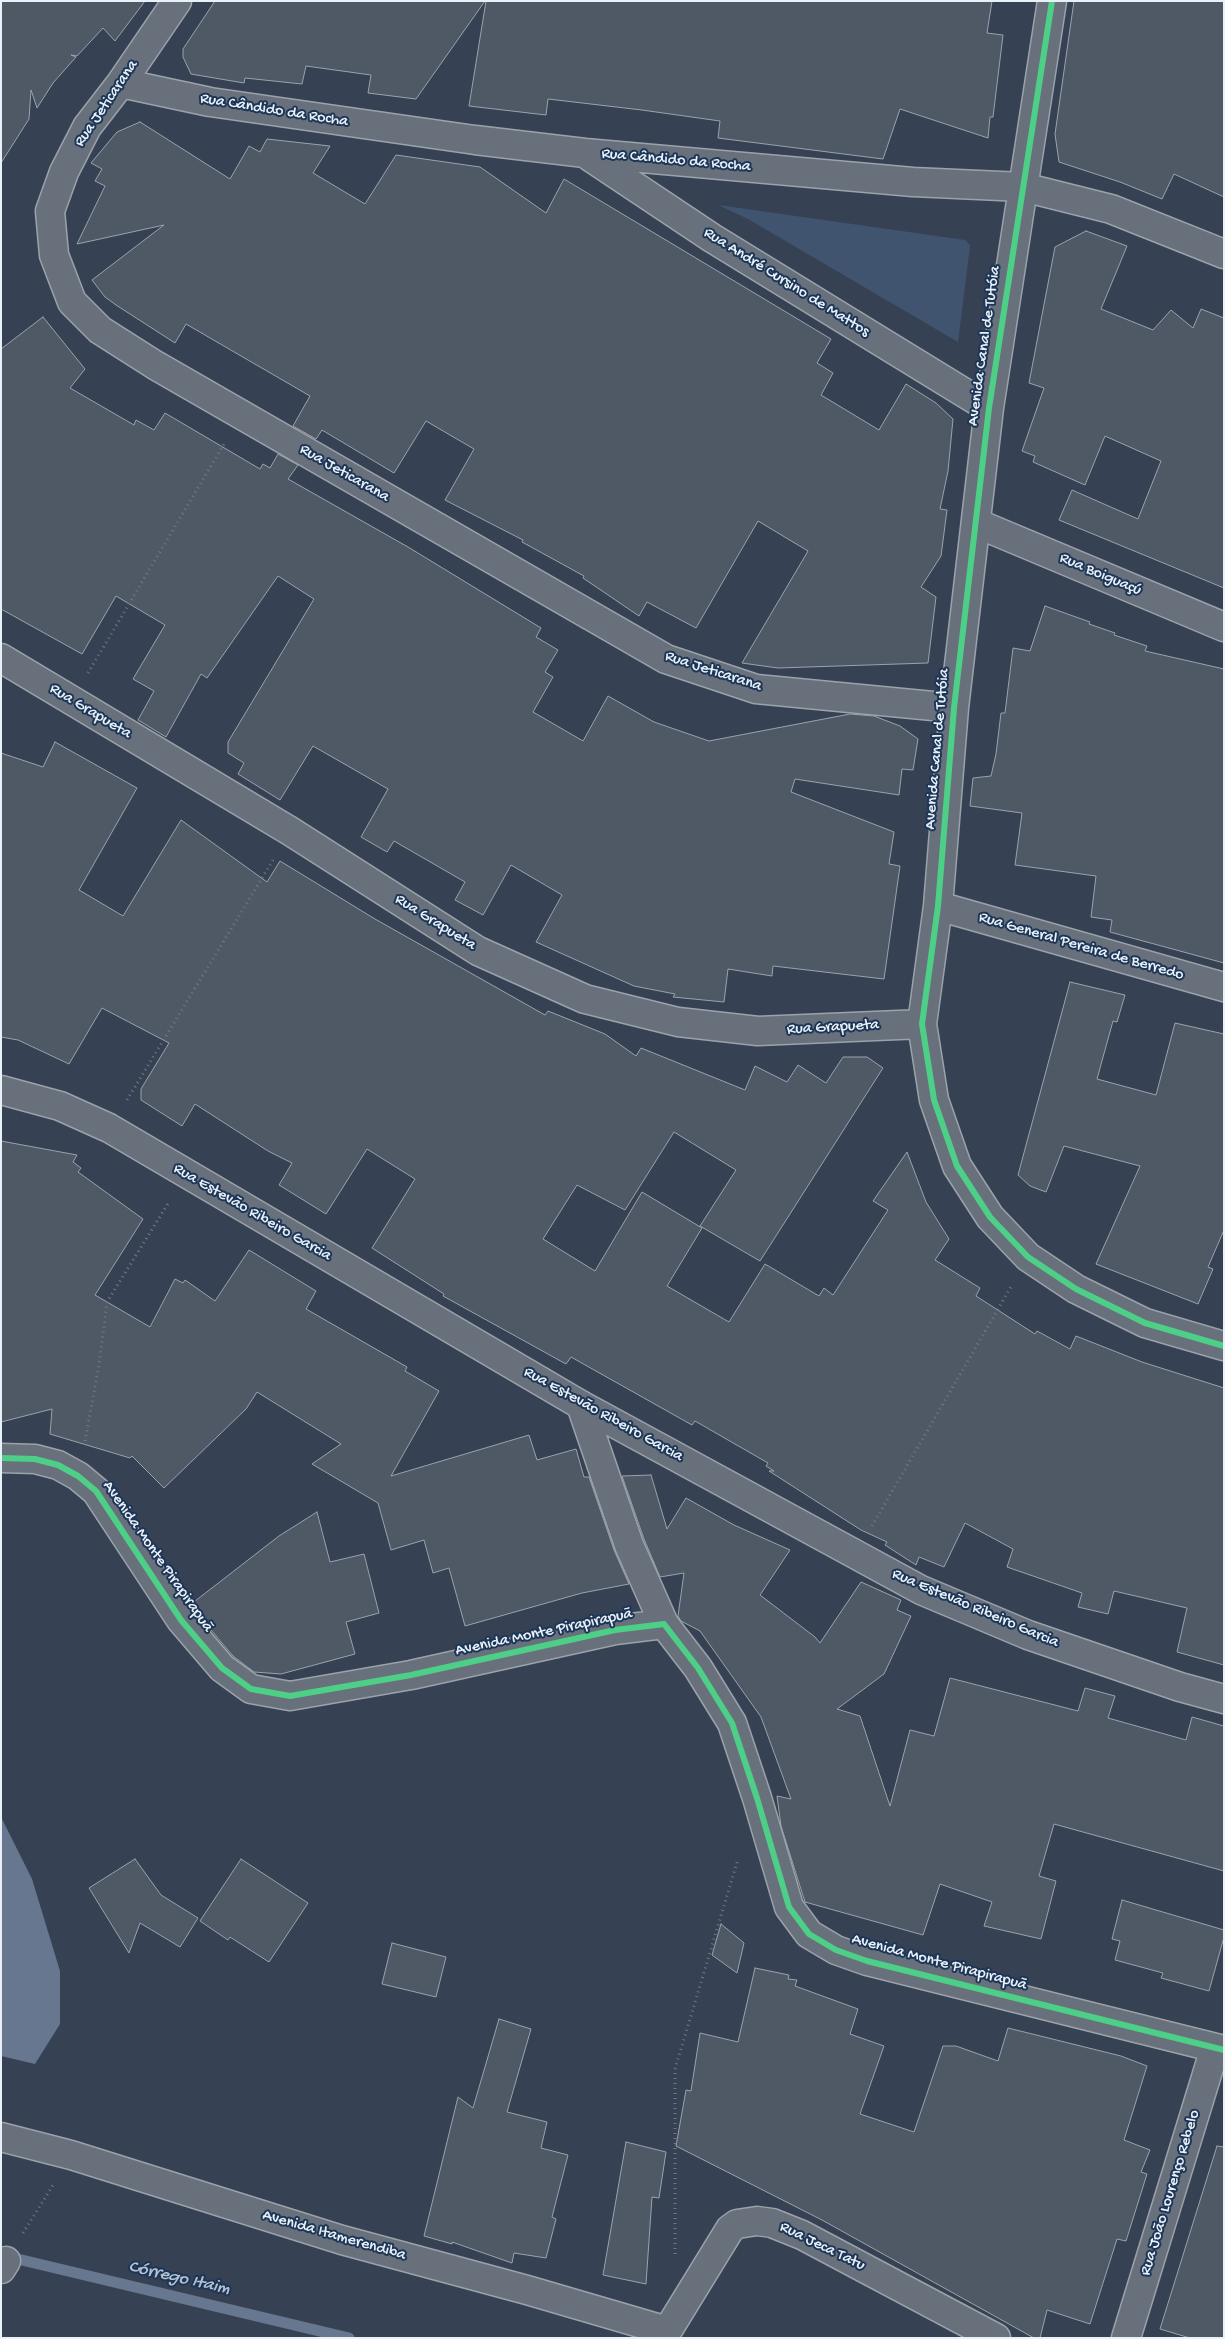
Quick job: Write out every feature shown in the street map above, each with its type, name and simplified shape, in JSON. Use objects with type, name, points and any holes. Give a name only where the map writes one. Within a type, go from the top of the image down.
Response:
[{"type":"street","name":"Rua Jeticarana","points":[[177,1],[121,83],[87,127],[64,172],[50,211],[54,255],[72,302],[100,330],[155,365],[666,659],[756,689],[954,708]]},
{"type":"street","name":"Avenida Canal de Tutóia","points":[[1052,1],[989,408],[954,708],[938,906],[922,1024],[934,1100],[957,1166],[990,1218],[1028,1257],[1076,1289],[1145,1323],[1224,1346]]},
{"type":"street","name":"Rua Cândido da Rocha","points":[[121,83],[220,103],[475,140],[585,153],[913,182],[1024,187],[1112,209],[1224,254]]},
{"type":"street","name":"Rua André Cursino de Mattos","points":[[585,153],[712,238],[989,408]]},
{"type":"street","name":"Rua Boiguaçú","points":[[976,523],[1224,627]]},
{"type":"street","name":"Rua Grapueta","points":[[2,659],[290,831],[478,951],[585,999],[678,1022],[758,1031],[922,1024]]},
{"type":"street","name":"Rua General Pereira de Berredo","points":[[938,906],[1224,987]]},
{"type":"street","name":"Rua Estevão Ribeiro Garcia","points":[[1,1090],[60,1106],[109,1128],[581,1404],[921,1590],[1028,1635],[1180,1687],[1224,1699]]},
{"type":"street","points":[[581,1404],[629,1545],[664,1624]]},
{"type":"street","name":"Avenida Monte Pirapirapuã","points":[[1,1458],[35,1459],[58,1465],[78,1476],[96,1491],[181,1620],[222,1668],[251,1689],[290,1696],[411,1675],[615,1630],[664,1624],[698,1668],[732,1723],[789,1907],[809,1934],[836,1950],[867,1961],[1219,2049]]},
{"type":"street","name":"Rua João Lourenço Rebelo","points":[[1126,2338],[1219,2049]]},
{"type":"street","name":"Avenida Itamerendiba","points":[[1,2137],[71,2155],[342,2240],[527,2290],[665,2334]]},
{"type":"street","name":"Rua Jeca Tatu","points":[[665,2334],[730,2229],[737,2224],[757,2221],[772,2223],[802,2235],[996,2338]]},
{"type":"path","points":[[72,701],[242,415]]},
{"type":"path","points":[[109,1128],[290,831]]},
{"type":"path","points":[[78,1476],[99,1365],[107,1302],[186,1174]]},
{"type":"path","points":[[855,1555],[1028,1257]]},
{"type":"path","points":[[674,2262],[675,2069],[740,1854]]},
{"type":"path","points":[[4,2265],[47,2195]]},
{"type":"shaded area","points":[[718,205],[965,240],[970,245],[958,342],[748,219]]},
{"type":"shaded area","points":[[1,1817],[32,1879],[60,1971],[60,2024],[35,2064],[1,2056]]},
{"type":"building","points":[[1,1],[145,1],[115,41],[103,28],[77,56],[71,55],[76,57],[53,83],[37,108],[31,90],[29,119],[1,163]]},
{"type":"building","points":[[215,1],[485,1],[416,99],[368,93],[371,75],[306,66],[302,84],[245,78],[244,83],[191,74],[183,57],[183,49]]},
{"type":"building","points":[[486,1],[992,1],[987,33],[1003,35],[993,117],[990,117],[988,138],[900,109],[883,159],[718,138],[720,121],[642,110],[548,99],[546,115],[469,106]]},
{"type":"building","points":[[1074,1],[1224,1],[1224,197],[1174,174],[1162,199],[1120,182],[1059,162],[1055,134]]},
{"type":"building","points":[[140,122],[230,179],[249,146],[260,152],[267,139],[330,146],[313,173],[365,204],[396,155],[480,167],[546,213],[564,179],[831,339],[817,363],[833,373],[821,395],[879,430],[906,384],[936,403],[953,419],[948,471],[940,509],[947,510],[941,556],[921,587],[936,597],[928,663],[778,668],[742,663],[808,551],[758,521],[696,628],[647,602],[639,616],[583,578],[584,576],[522,542],[523,540],[445,500],[474,449],[426,421],[394,473],[322,430],[316,439],[293,426],[310,396],[186,324],[175,343],[116,305],[105,297],[92,280],[164,225],[77,244],[105,186],[95,181],[102,169],[91,163],[117,132]]},
{"type":"building","points":[[1086,231],[1127,246],[1101,309],[1153,330],[1171,310],[1193,328],[1201,309],[1224,318],[1224,588],[1059,520],[1072,490],[1138,519],[1161,461],[1105,436],[1085,485],[1033,462],[1035,456],[1022,451],[1044,388],[1029,383],[1055,247]]},
{"type":"building","points":[[43,317],[85,369],[70,388],[134,425],[136,420],[154,430],[165,413],[260,469],[263,464],[270,468],[278,454],[298,465],[288,479],[408,547],[541,628],[536,637],[558,650],[545,672],[553,677],[533,712],[583,741],[608,696],[654,722],[709,741],[850,714],[874,716],[900,726],[918,739],[913,770],[902,769],[899,795],[795,779],[791,792],[894,832],[889,864],[900,866],[884,979],[773,966],[772,976],[728,969],[724,1002],[673,997],[675,994],[634,986],[536,942],[562,895],[511,865],[483,915],[455,900],[465,882],[394,841],[387,852],[361,837],[388,789],[313,746],[280,800],[238,774],[244,763],[228,753],[228,742],[314,599],[278,576],[207,678],[201,674],[166,737],[138,720],[154,691],[133,679],[165,625],[116,596],[82,654],[1,609],[1,349]]},
{"type":"building","points":[[1045,606],[1090,622],[1089,624],[1115,633],[1114,635],[1147,646],[1145,651],[1224,669],[1224,963],[1110,932],[1112,920],[1091,917],[1096,876],[1015,865],[1022,813],[970,806],[973,778],[991,776],[1001,713],[1005,713],[1013,648],[1030,651]]},
{"type":"building","points":[[55,742],[137,788],[79,890],[123,916],[181,820],[267,882],[280,861],[375,919],[545,1015],[548,1011],[605,1034],[636,1056],[641,1048],[745,1090],[755,1066],[787,1082],[798,1065],[826,1083],[843,1057],[867,1057],[883,1068],[760,1261],[700,1226],[736,1170],[674,1132],[625,1210],[577,1185],[543,1239],[595,1271],[642,1192],[702,1228],[667,1286],[729,1322],[765,1264],[819,1296],[824,1288],[833,1295],[888,1210],[873,1201],[907,1152],[926,1202],[949,1239],[935,1260],[980,1288],[976,1296],[1035,1334],[1037,1331],[1070,1349],[1076,1336],[1142,1362],[1224,1388],[1224,1665],[1177,1652],[1187,1608],[1114,1591],[1108,1614],[1078,1607],[1082,1593],[1007,1567],[1013,1549],[965,1523],[944,1567],[919,1557],[916,1565],[885,1545],[887,1542],[861,1530],[769,1471],[774,1471],[766,1466],[768,1463],[695,1421],[692,1425],[571,1357],[566,1364],[443,1296],[444,1294],[372,1248],[415,1179],[367,1149],[326,1214],[279,1185],[292,1163],[268,1151],[195,1104],[182,1126],[141,1100],[141,1089],[169,1043],[102,1008],[69,1064],[18,1040],[1,1037],[1,753],[43,767]]},
{"type":"building","points":[[1070,982],[1125,995],[1117,1022],[1113,1021],[1097,1079],[1156,1095],[1175,1023],[1224,1034],[1224,1230],[1208,1267],[1213,1269],[1198,1304],[1096,1264],[1140,1166],[1064,1146],[1046,1192],[1030,1186],[1018,1175]]},
{"type":"building","points":[[1,1141],[77,1155],[73,1162],[81,1168],[78,1172],[143,1219],[95,1295],[150,1327],[175,1279],[183,1283],[185,1280],[215,1301],[249,1250],[316,1291],[306,1309],[407,1367],[405,1371],[439,1391],[391,1476],[529,1435],[537,1460],[576,1449],[584,1477],[589,1477],[614,1550],[629,1584],[582,1593],[465,1626],[449,1568],[433,1573],[424,1540],[391,1550],[378,1503],[312,1464],[341,1444],[257,1392],[246,1409],[164,1488],[132,1456],[130,1458],[50,1434],[52,1409],[1,1422]]},
{"type":"building","points":[[651,1475],[667,1529],[686,1498],[734,1525],[790,1550],[760,1595],[815,1637],[820,1643],[861,1582],[901,1600],[897,1610],[911,1616],[884,1674],[837,1709],[860,1716],[890,1806],[910,1730],[934,1736],[950,1678],[1078,1711],[1085,1688],[1115,1696],[1108,1718],[1186,1740],[1192,1717],[1224,1726],[1224,1871],[1054,1824],[1039,1876],[1056,1881],[1041,1939],[984,1926],[992,1902],[940,1884],[923,1935],[805,1902],[781,1826],[777,1796],[791,1799],[761,1717],[700,1631],[681,1621],[678,1616],[684,1573],[660,1577],[644,1539],[622,1476]]},
{"type":"building","points":[[317,1512],[330,1562],[364,1554],[379,1613],[346,1622],[355,1654],[281,1674],[254,1672],[233,1656],[190,1605],[279,1536]]},
{"type":"building","points":[[135,1859],[161,1895],[198,1918],[180,1947],[140,1923],[129,1953],[89,1888]]},
{"type":"building","points":[[241,1859],[308,1903],[269,1962],[230,1937],[228,1940],[200,1921]]},
{"type":"building","points":[[1122,1900],[1224,1930],[1224,1937],[1209,1991],[1161,1978],[1163,1973],[1115,1960],[1120,1941],[1112,1939]]},
{"type":"building","points":[[721,1924],[744,1943],[737,1973],[712,1955]]},
{"type":"building","points":[[392,1943],[446,1957],[436,1997],[382,1984]]},
{"type":"building","points":[[755,1968],[789,1975],[788,1979],[797,1980],[795,1986],[858,2009],[850,2034],[884,2046],[860,2114],[914,2132],[943,2046],[956,2046],[998,2061],[1008,2028],[1121,2056],[1147,2066],[1124,2140],[1150,2150],[1141,2172],[1147,2174],[1126,2241],[1117,2239],[1090,2324],[1047,2310],[1040,2338],[1034,2338],[822,2220],[676,2146],[686,2090],[691,2091],[700,2033],[738,2042]]},
{"type":"building","points":[[499,2019],[531,2029],[507,2112],[547,2122],[541,2148],[568,2155],[552,2217],[556,2219],[546,2258],[514,2253],[512,2263],[452,2242],[452,2244],[424,2236],[458,2097],[473,2108]]},
{"type":"building","points":[[626,2142],[666,2152],[659,2198],[652,2197],[646,2284],[603,2275]]},
{"type":"building","points":[[1217,2146],[1224,2147],[1224,2338],[1190,2338],[1160,2329]]},
{"type":"waterway","name":"Córrego Itaim","points":[[5,2256],[349,2338]]},
{"type":"cycle path","points":[[1052,1],[989,408],[954,708],[938,906],[922,1024],[934,1100],[957,1166],[990,1217],[1028,1257],[1076,1289],[1145,1323],[1224,1346]]},
{"type":"cycle path","points":[[1,1458],[35,1459],[58,1465],[78,1476],[96,1491],[181,1620],[222,1668],[251,1689],[290,1696],[411,1675],[615,1630],[664,1624],[698,1668],[732,1723],[757,1798],[789,1907],[809,1934],[836,1950],[867,1961],[1224,2050]]}]
